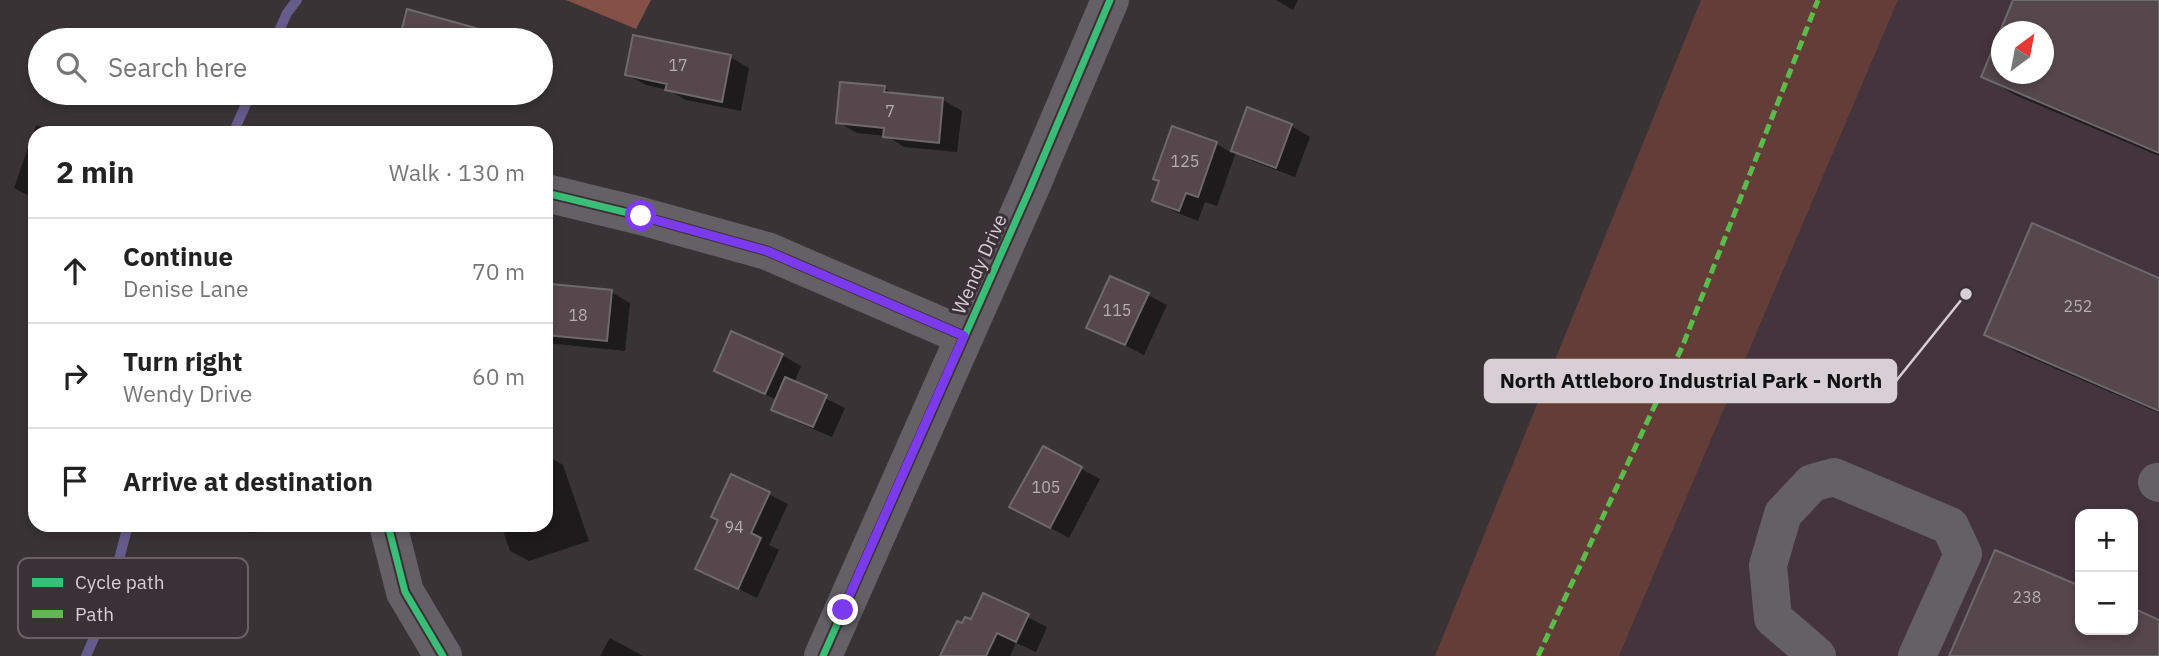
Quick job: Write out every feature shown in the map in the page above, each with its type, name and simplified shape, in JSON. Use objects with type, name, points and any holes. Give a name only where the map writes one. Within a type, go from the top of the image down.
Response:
[{"type":"street","name":"Wendy Drive","points":[[823,656],[1110,0]]},
{"type":"street","points":[[553,195],[767,251],[964,336]]},
{"type":"street","points":[[1817,656],[1773,618],[1768,565],[1783,514],[1812,483],[1834,477],[1950,526],[1964,554],[1917,656]]},
{"type":"street","points":[[390,532],[405,592],[443,656]]},
{"type":"shaded area","points":[[566,0],[651,0],[636,29]]},
{"type":"shaded area","points":[[1701,0],[1898,0],[1619,656],[1435,656]]},
{"type":"shaded area","points":[[1898,0],[2159,0],[2159,656],[1619,656]]},
{"type":"building","points":[[2013,0],[2159,0],[2159,153],[1997,84],[2054,84],[2054,21],[2004,21]]},
{"type":"building","points":[[407,9],[476,28],[402,28]]},
{"type":"building","points":[[633,35],[731,55],[722,102],[665,90],[667,84],[625,75]]},
{"type":"building","points":[[1991,53],[1991,81],[1981,77]]},
{"type":"building","points":[[840,82],[885,86],[884,92],[943,98],[939,143],[883,137],[884,128],[836,123]]},
{"type":"building","points":[[1247,107],[1292,124],[1276,168],[1231,151]]},
{"type":"building","points":[[1172,126],[1217,142],[1198,197],[1186,193],[1179,211],[1152,201],[1159,181],[1153,179]]},
{"type":"building","points":[[2032,223],[2159,278],[2159,411],[1984,335]]},
{"type":"building","points":[[1110,276],[1149,293],[1125,345],[1086,328]]},
{"type":"building","points":[[553,284],[612,290],[607,341],[553,336]]},
{"type":"building","points":[[731,331],[783,354],[765,394],[714,371]]},
{"type":"building","points":[[785,377],[827,395],[813,427],[771,410]]},
{"type":"building","points":[[1043,446],[1082,467],[1050,528],[1009,507]]},
{"type":"building","points":[[731,474],[770,492],[751,533],[761,538],[738,589],[695,569],[718,520],[711,517]]},
{"type":"building","points":[[1995,550],[2075,584],[2075,635],[2138,635],[2138,610],[2159,620],[2159,656],[1949,656]]},
{"type":"building","points":[[983,593],[1029,614],[1016,642],[997,633],[986,656],[940,656],[957,621],[962,623],[965,617],[971,619]]},
{"type":"waterway","points":[[280,28],[297,0]]},
{"type":"waterway","points":[[236,126],[246,105]]},
{"type":"waterway","points":[[119,558],[126,532]]},
{"type":"waterway","points":[[86,656],[94,638]]},
{"type":"marked path","points":[[1538,656],[1683,345],[1818,0]]},
{"type":"cycle path","points":[[823,656],[1029,191],[1110,0]]},
{"type":"cycle path","points":[[553,195],[767,251],[964,336]]},
{"type":"cycle path","points":[[390,532],[405,592],[443,656]]},
{"type":"place","name":"North Attleboro Industrial Park - North","points":[[1966,294]]},
{"type":"route","points":[[641,216],[767,251],[964,336],[843,610]]}]
